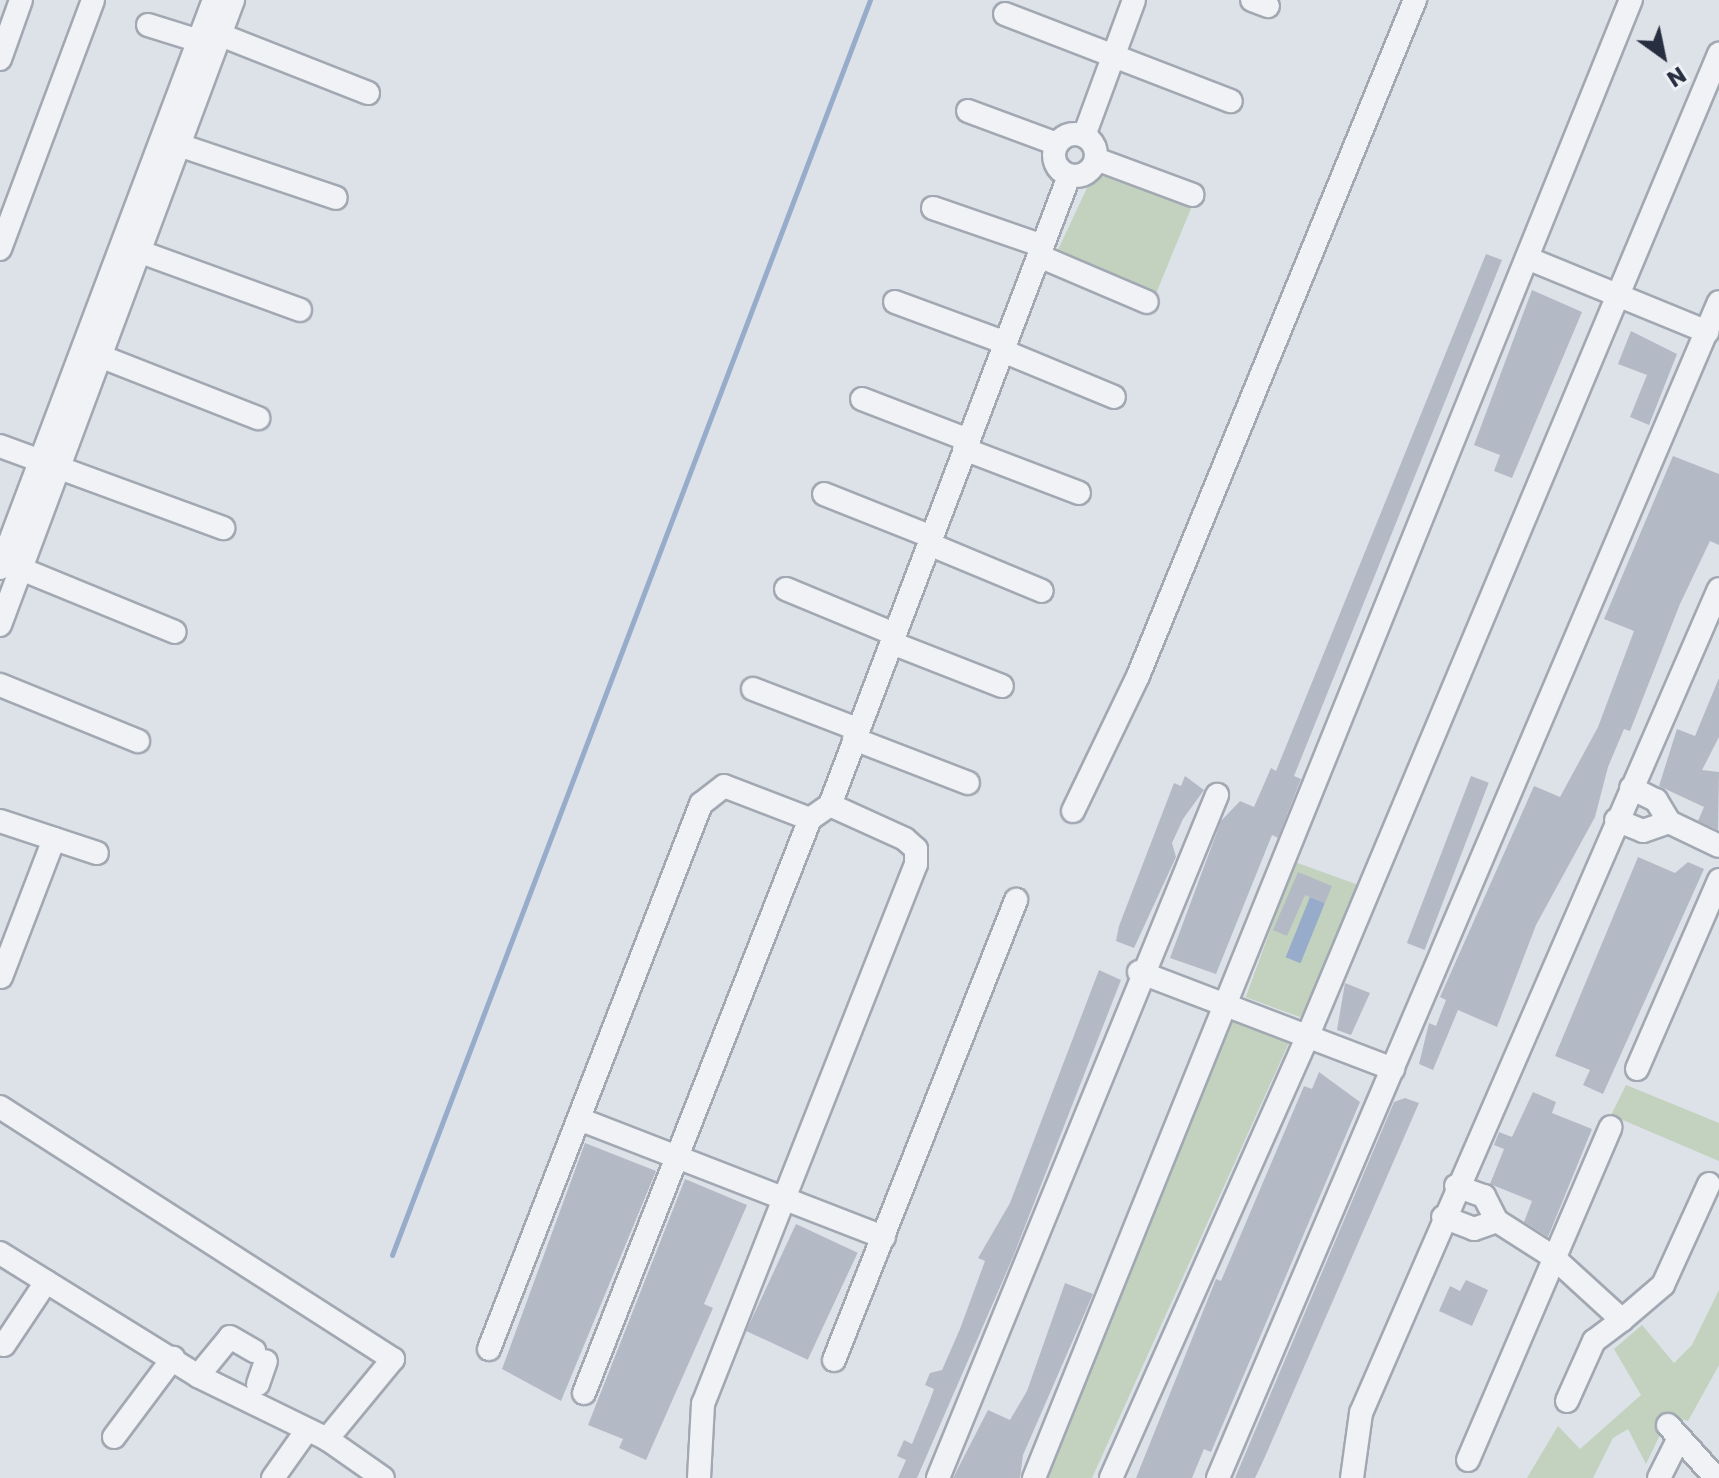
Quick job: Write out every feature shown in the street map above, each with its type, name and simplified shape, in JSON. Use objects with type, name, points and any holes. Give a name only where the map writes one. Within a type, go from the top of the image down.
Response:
[{"type":"street","points":[[0,59],[21,0]]},
{"type":"street","points":[[0,249],[93,0]]},
{"type":"street","points":[[0,625],[6,565],[50,465],[131,248],[207,35],[214,0]]},
{"type":"street","points":[[207,35],[233,0]]},
{"type":"street","points":[[1134,0],[1084,136],[1096,159],[1193,195]]},
{"type":"street","points":[[1073,811],[1138,676],[1415,0]]},
{"type":"street","points":[[1034,1478],[1631,0]]},
{"type":"street","points":[[1005,14],[1231,101]]},
{"type":"street","points":[[148,25],[207,35],[368,93]]},
{"type":"street","points":[[1111,1478],[1308,1035],[1719,54]]},
{"type":"street","points":[[968,111],[1057,144],[1084,136]]},
{"type":"street","points":[[170,142],[336,198]]},
{"type":"street","points":[[1057,144],[1055,162],[1069,176]]},
{"type":"street","points":[[1069,176],[1089,172],[1096,159]]},
{"type":"street","points":[[584,1393],[810,819],[830,805],[1069,176]]},
{"type":"street","points":[[933,208],[1041,251],[1147,302]]},
{"type":"street","points":[[131,248],[300,310]]},
{"type":"street","points":[[1527,258],[1707,332]]},
{"type":"street","points":[[895,302],[1114,397]]},
{"type":"street","points":[[1218,1478],[1719,302]]},
{"type":"street","points":[[91,353],[258,418]]},
{"type":"street","points":[[862,399],[1079,493]]},
{"type":"street","points":[[0,446],[223,528]]},
{"type":"street","points":[[824,494],[1042,591]]},
{"type":"street","points":[[6,565],[175,632]]},
{"type":"street","points":[[786,589],[1002,686]]},
{"type":"street","points":[[1352,1478],[1361,1413],[1456,1186],[1719,589]]},
{"type":"street","points":[[0,685],[138,741]]},
{"type":"street","points":[[753,689],[968,783]]},
{"type":"street","points":[[489,1349],[709,791],[724,786],[810,819]]},
{"type":"street","points":[[1631,788],[1656,800],[1669,822],[1719,846]]},
{"type":"street","points":[[938,1478],[1139,972],[1217,795]]},
{"type":"street","points":[[699,1478],[699,1418],[781,1196],[916,864],[916,849],[905,839],[830,805]]},
{"type":"street","points":[[1616,820],[1643,831],[1669,822]]},
{"type":"street","points":[[0,821],[97,853]]},
{"type":"street","points":[[1,977],[54,839]]},
{"type":"street","points":[[1637,1069],[1719,880]]},
{"type":"street","points":[[834,1360],[1016,900]]},
{"type":"street","points":[[1139,972],[1393,1069]]},
{"type":"street","points":[[0,1107],[393,1359],[273,1478]]},
{"type":"street","points":[[579,1119],[675,1159],[884,1237]]},
{"type":"street","points":[[1468,1460],[1552,1256],[1611,1127]]},
{"type":"street","points":[[1567,1401],[1594,1341],[1663,1285],[1709,1184]]},
{"type":"street","points":[[1456,1186],[1484,1196],[1497,1221],[1552,1256],[1622,1320]]},
{"type":"street","points":[[1443,1217],[1474,1229],[1497,1221]]},
{"type":"street","points":[[0,1253],[198,1376],[316,1436],[383,1478]]},
{"type":"street","points":[[4,1345],[46,1282]]},
{"type":"street","points":[[198,1376],[230,1337],[260,1356],[258,1384]]},
{"type":"street","points":[[114,1437],[173,1358]]},
{"type":"street","points":[[1659,1478],[1674,1431],[1717,1477]]},
{"type":"green space","points":[[1094,173],[1192,206],[1155,296],[1057,252]]},
{"type":"green space","points":[[1295,862],[1360,886],[1311,1021],[1246,997]]},
{"type":"green space","points":[[1232,1017],[1291,1038],[1092,1478],[1046,1478]]},
{"type":"green space","points":[[1626,1085],[1719,1123],[1719,1161],[1611,1115]]},
{"type":"green space","points":[[1719,1290],[1719,1365],[1688,1421],[1669,1416],[1646,1464],[1628,1429],[1613,1438],[1593,1478],[1527,1478],[1558,1426],[1580,1449],[1641,1395],[1614,1349],[1642,1325],[1674,1363],[1692,1345]]},
{"type":"water","points":[[1310,897],[1325,903],[1300,963],[1286,957]]},
{"type":"building","points":[[1486,254],[1502,260],[1294,776],[1301,779],[1278,838],[1272,835],[1216,974],[1170,958],[1221,821],[1240,801],[1254,807],[1271,768],[1276,771]]},
{"type":"building","points":[[1532,290],[1582,312],[1512,478],[1494,471],[1500,455],[1474,445]]},
{"type":"building","points":[[1631,331],[1677,354],[1649,425],[1630,417],[1647,375],[1618,364]]},
{"type":"building","points":[[1673,456],[1719,474],[1719,545],[1710,541],[1680,604],[1630,731],[1624,729],[1608,767],[1595,817],[1536,925],[1497,1027],[1458,1010],[1433,1070],[1419,1064],[1429,1023],[1436,1026],[1446,1000],[1440,997],[1534,786],[1560,797],[1598,727],[1634,631],[1604,619]]},
{"type":"building","points":[[1719,678],[1719,737],[1702,770],[1719,772],[1718,830],[1698,821],[1704,807],[1659,786],[1677,729],[1695,736]]},
{"type":"building","points":[[1185,776],[1204,790],[1183,819],[1172,843],[1176,857],[1134,948],[1116,941],[1119,926],[1174,783],[1181,786]]},
{"type":"building","points":[[1471,776],[1489,783],[1425,950],[1407,943]]},
{"type":"building","points":[[1638,857],[1675,873],[1688,862],[1704,869],[1603,1094],[1583,1085],[1590,1070],[1555,1056]]},
{"type":"building","points":[[1298,872],[1332,886],[1325,903],[1305,895],[1287,936],[1273,930]]},
{"type":"building","points":[[1099,970],[1121,980],[1013,1257],[917,1478],[898,1478],[906,1460],[897,1456],[904,1440],[912,1444],[934,1389],[925,1385],[930,1373],[942,1370],[960,1329],[985,1261],[978,1258],[1010,1203]]},
{"type":"building","points":[[1345,983],[1370,993],[1351,1035],[1337,1030]]},
{"type":"building","points":[[1319,1072],[1360,1102],[1211,1452],[1204,1449],[1192,1478],[1136,1478],[1216,1279],[1221,1281],[1304,1086],[1312,1089]]},
{"type":"building","points":[[1533,1092],[1556,1102],[1552,1113],[1592,1129],[1548,1237],[1524,1222],[1532,1201],[1490,1184],[1504,1149],[1494,1145],[1499,1132],[1512,1137]]},
{"type":"building","points":[[1405,1098],[1419,1103],[1264,1459],[1255,1478],[1235,1478],[1394,1102]]},
{"type":"building","points":[[585,1143],[656,1171],[561,1401],[502,1369]]},
{"type":"building","points":[[685,1179],[747,1205],[704,1304],[713,1308],[646,1460],[619,1448],[623,1439],[588,1425]]},
{"type":"building","points":[[796,1224],[858,1253],[808,1360],[746,1331]]},
{"type":"building","points":[[1466,1280],[1488,1290],[1472,1326],[1439,1311],[1450,1286],[1460,1291]]},
{"type":"building","points":[[1065,1283],[1093,1294],[1023,1455],[1020,1478],[953,1478],[988,1410],[1010,1420],[1027,1391]]},
{"type":"waterway","points":[[392,1255],[870,0]]}]
